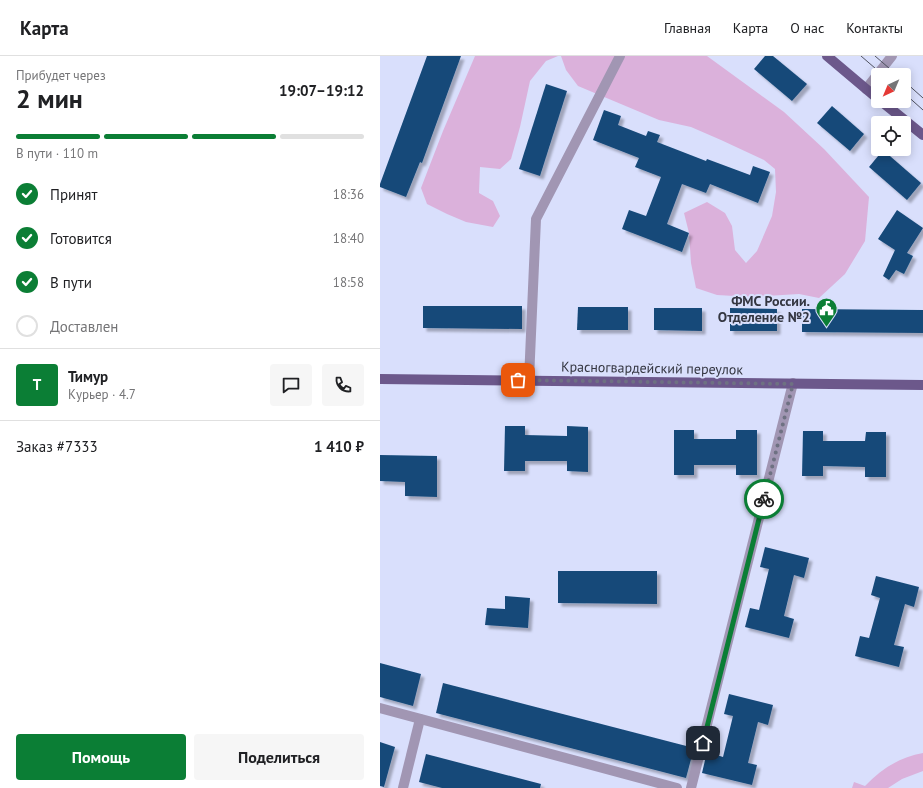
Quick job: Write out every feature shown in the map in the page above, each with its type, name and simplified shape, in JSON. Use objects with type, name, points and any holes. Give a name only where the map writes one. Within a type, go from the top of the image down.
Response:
[{"type":"main road","points":[[828,56],[871,93]]},
{"type":"main road","points":[[890,108],[923,135]]},
{"type":"main road","name":"Красногвардейский переулок","points":[[380,379],[923,385]]},
{"type":"street","points":[[529,380],[536,219],[620,56]]},
{"type":"street","points":[[866,89],[892,56]]},
{"type":"street","points":[[691,788],[793,384]]},
{"type":"street","points":[[380,708],[677,788]]},
{"type":"street","points":[[403,788],[420,719]]},
{"type":"shaded area","points":[[475,56],[558,56],[546,61],[530,81],[511,159],[500,169],[480,167],[479,193],[493,201],[500,216],[493,227],[466,222],[427,204],[421,188],[443,131]]},
{"type":"shaded area","points":[[561,56],[707,56],[784,112],[824,149],[869,197],[865,241],[845,274],[819,298],[799,294],[752,297],[717,295],[696,288],[691,263],[689,233],[684,213],[707,202],[725,213],[732,226],[735,250],[746,263],[757,251],[772,216],[776,192],[775,169],[764,160],[691,127],[659,120],[578,86],[566,70]]},
{"type":"shaded area","points":[[923,753],[923,771],[902,779],[888,788],[852,788],[854,782],[865,786],[884,769],[891,765],[906,757]]},
{"type":"building","points":[[427,56],[461,56],[422,163],[420,162],[406,197],[380,187],[380,184]]},
{"type":"building","points":[[765,56],[773,56],[807,84],[792,101],[754,69]]},
{"type":"building","points":[[546,84],[567,91],[540,176],[519,169]]},
{"type":"building","points":[[832,106],[864,134],[850,151],[817,123]]},
{"type":"building","points":[[604,110],[621,116],[618,125],[646,136],[648,131],[660,135],[657,142],[706,161],[707,159],[750,175],[753,166],[770,172],[758,203],[710,184],[706,193],[682,184],[667,224],[689,233],[682,252],[622,229],[629,210],[646,216],[661,177],[635,167],[639,158],[593,140]]},
{"type":"building","points":[[878,156],[890,156],[921,183],[907,200],[869,167]]},
{"type":"building","points":[[897,210],[923,228],[907,253],[913,256],[904,274],[896,270],[889,280],[883,276],[895,250],[878,239]]},
{"type":"building","points":[[423,306],[522,306],[522,329],[423,328]]},
{"type":"building","points":[[578,307],[628,307],[628,330],[577,330]]},
{"type":"building","points":[[654,308],[702,308],[702,331],[654,330]]},
{"type":"building","points":[[730,308],[777,309],[777,331],[730,331]]},
{"type":"building","points":[[802,309],[923,310],[923,333],[802,332]]},
{"type":"building","points":[[505,426],[525,426],[525,435],[567,436],[567,426],[588,427],[588,472],[567,471],[567,461],[525,461],[525,471],[504,471]]},
{"type":"building","points":[[674,430],[694,430],[694,439],[736,439],[736,430],[757,430],[757,475],[736,475],[736,465],[694,465],[694,475],[674,475]]},
{"type":"building","points":[[803,431],[823,431],[823,441],[865,441],[866,432],[886,432],[886,477],[865,477],[865,467],[823,466],[823,476],[802,476]]},
{"type":"building","points":[[380,455],[437,456],[437,497],[405,496],[405,482],[380,481]]},
{"type":"building","points":[[765,547],[809,558],[804,578],[794,575],[784,616],[794,619],[789,638],[745,627],[750,608],[759,610],[769,569],[760,567]]},
{"type":"building","points":[[558,571],[657,571],[657,604],[558,603]]},
{"type":"building","points":[[876,576],[919,587],[914,607],[905,604],[894,645],[904,647],[899,667],[855,656],[860,636],[869,638],[880,598],[871,595]]},
{"type":"building","points":[[505,596],[530,598],[528,628],[485,625],[487,608],[505,609]]},
{"type":"building","points":[[380,663],[421,674],[413,706],[380,697]]},
{"type":"building","points":[[443,683],[694,748],[686,778],[436,713]]},
{"type":"building","points":[[729,694],[773,705],[768,725],[758,722],[748,763],[757,765],[752,785],[702,773],[707,752],[723,757],[733,716],[724,714]]},
{"type":"building","points":[[380,742],[395,747],[384,787],[380,786]]},
{"type":"building","points":[[426,754],[541,784],[540,788],[442,788],[419,782]]},
{"type":"tram line","points":[[861,56],[875,68]]},
{"type":"tram line","points":[[875,56],[889,68]]},
{"type":"tram line","points":[[911,87],[923,98]]},
{"type":"tram line","points":[[911,99],[923,110]]},
{"type":"way so far","points":[[518,380],[793,384],[764,499]]},
{"type":"place","name":"ФМС России. Отделение №2","points":[[826,328]]},
{"type":"route","points":[[703,743],[764,499]]}]
